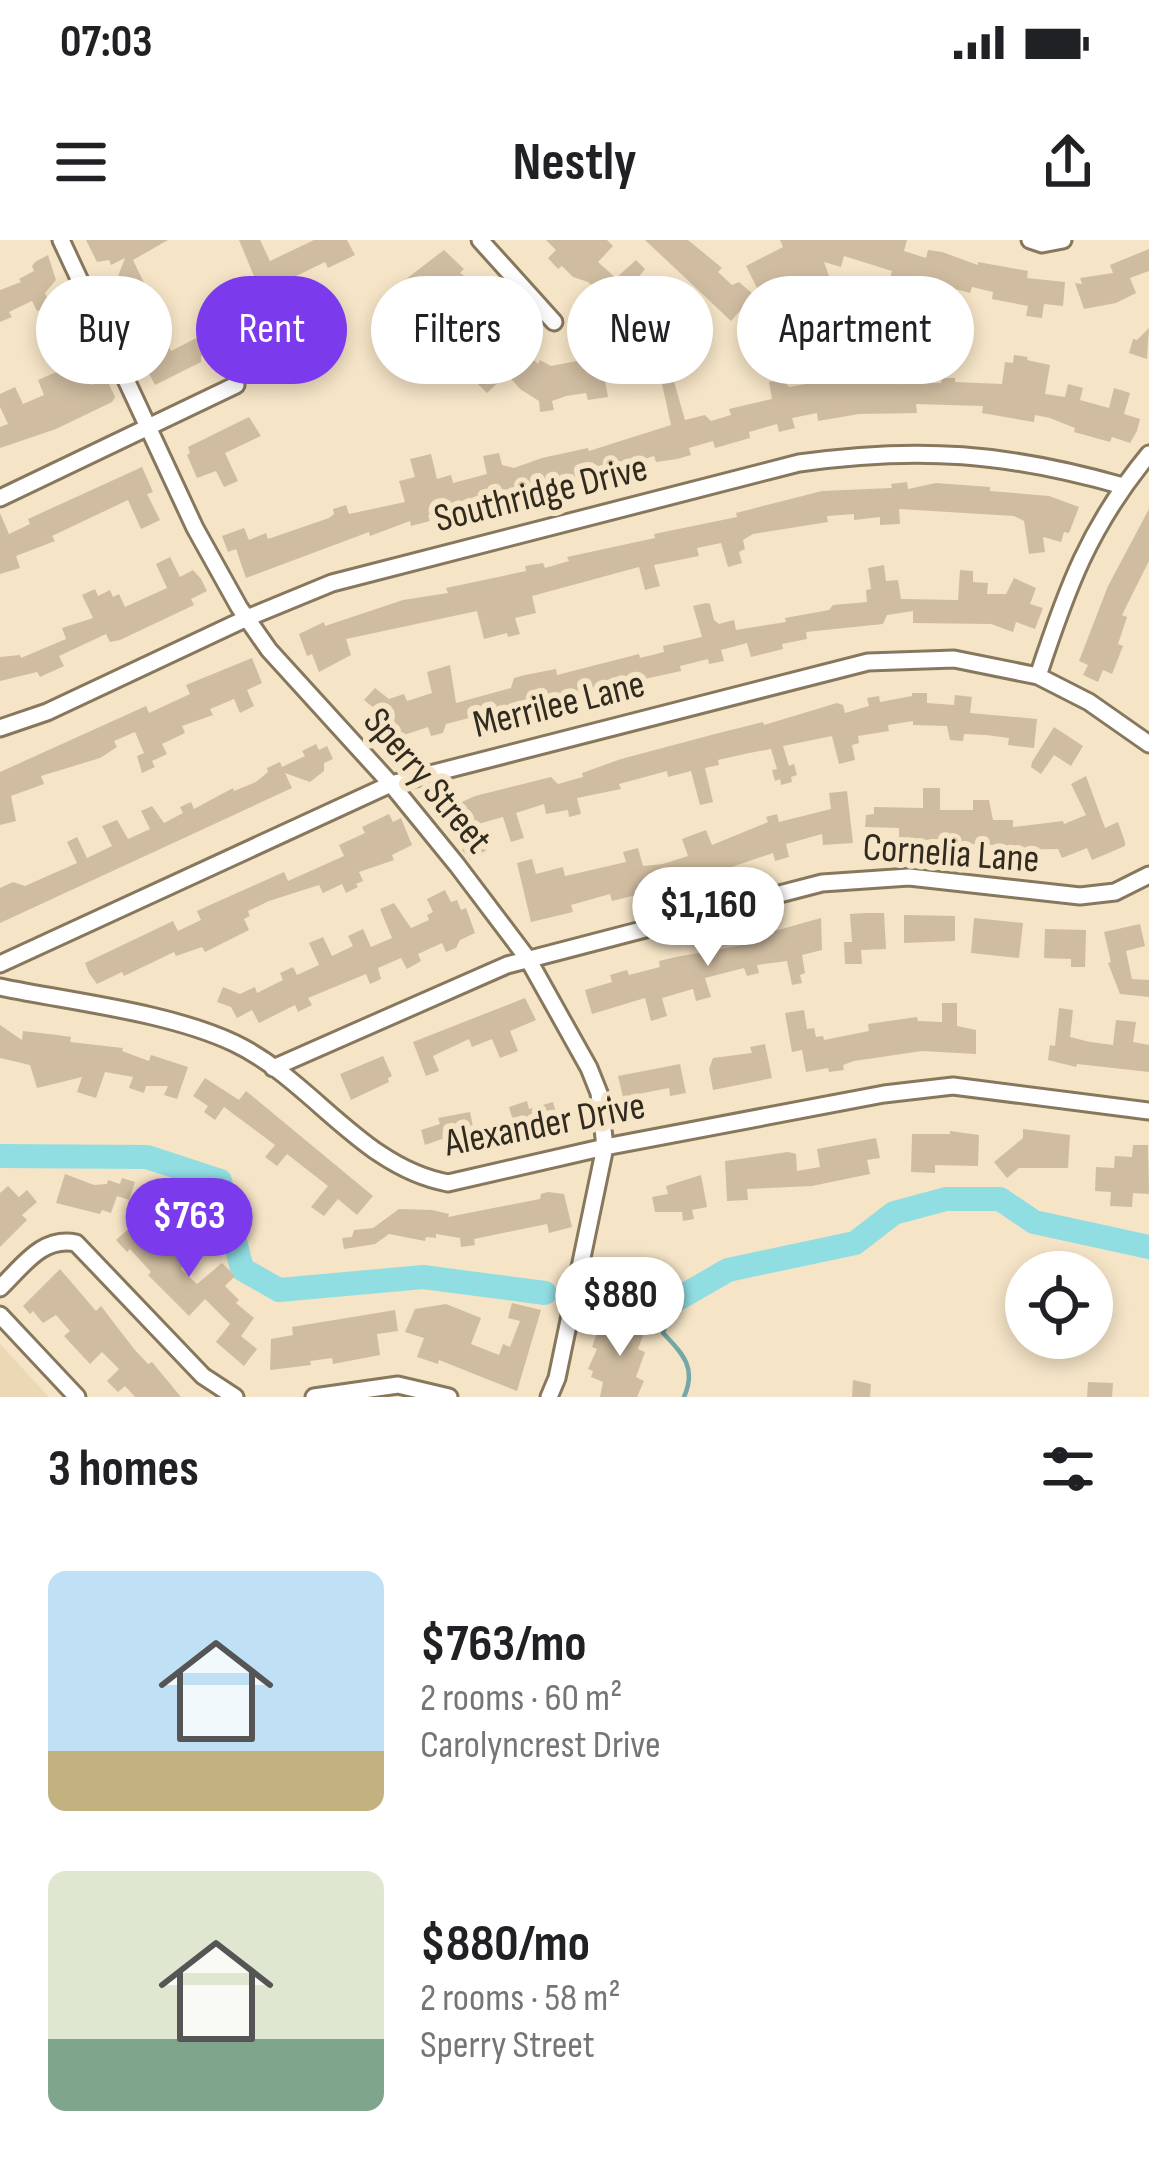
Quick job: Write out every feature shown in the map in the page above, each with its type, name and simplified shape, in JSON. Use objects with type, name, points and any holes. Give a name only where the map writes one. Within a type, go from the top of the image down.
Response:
[{"type":"street","name":"Sperry Street","points":[[61,240],[200,538],[247,618],[309,697],[391,784],[528,959],[589,1068],[598,1093],[605,1147],[557,1378],[549,1397]]},
{"type":"street","points":[[480,240],[554,322]]},
{"type":"street","points":[[1030,240],[1042,244],[1063,240]]},
{"type":"street","points":[[0,498],[236,385]]},
{"type":"street","name":"Southridge Drive","points":[[0,728],[47,712],[247,618],[332,584],[799,463],[862,454],[950,452],[1031,463],[1123,485]]},
{"type":"street","points":[[1039,676],[1068,585],[1093,531],[1149,454]]},
{"type":"street","name":"Merrilee Lane","points":[[0,964],[391,784],[868,662],[954,659],[1039,676],[1089,702],[1149,744]]},
{"type":"street","name":"Cornelia Lane","points":[[273,1068],[528,959],[850,879],[909,877],[1080,896],[1115,892],[1149,875]]},
{"type":"street","name":"Alexander Drive","points":[[0,987],[189,1026],[236,1044],[391,1163],[448,1183],[605,1147],[884,1094],[953,1086],[1149,1112]]},
{"type":"street","points":[[0,1288],[47,1244],[76,1243],[203,1376],[235,1397]]},
{"type":"street","points":[[0,1315],[77,1397]]},
{"type":"street","points":[[314,1397],[398,1385],[449,1397]]},
{"type":"shaded area","points":[[0,1344],[49,1397],[0,1397]]},
{"type":"building","points":[[86,240],[168,240],[133,260],[141,276],[118,276],[125,258],[111,265],[109,260],[97,262]]},
{"type":"building","points":[[239,240],[260,240],[270,261],[314,240],[347,240],[355,255],[296,276],[254,276]]},
{"type":"building","points":[[546,240],[607,240],[613,246],[598,262],[614,276],[572,276],[548,258],[556,250]]},
{"type":"building","points":[[645,240],[688,240],[722,268],[718,272],[732,285],[737,283],[737,314],[731,321],[713,304],[713,276],[683,276]]},
{"type":"building","points":[[780,240],[907,240],[904,251],[926,258],[928,250],[942,252],[978,265],[1028,271],[1027,278],[1065,282],[1063,306],[1044,304],[1042,318],[1026,316],[1028,306],[992,299],[993,292],[974,287],[974,276],[891,276],[892,271],[844,256],[841,267],[824,262],[829,276],[751,276],[746,266],[783,247]]},
{"type":"building","points":[[1149,249],[1149,271],[1130,278],[1136,293],[1116,303],[1084,309],[1075,283],[1082,284],[1080,278],[1113,273],[1110,265]]},
{"type":"building","points":[[444,250],[464,269],[460,273],[464,276],[410,276]]},
{"type":"building","points":[[48,255],[55,276],[36,276],[36,309],[32,301],[0,322],[0,290],[21,282],[34,271],[35,262]]},
{"type":"building","points":[[636,260],[645,269],[639,276],[618,276]]},
{"type":"building","points":[[1149,328],[1147,359],[1129,353],[1133,339]]},
{"type":"building","points":[[196,338],[196,364],[172,376],[172,350]]},
{"type":"building","points":[[1014,355],[1050,365],[1045,394],[1065,397],[1068,384],[1083,388],[1080,400],[1109,408],[1114,388],[1130,393],[1124,414],[1140,419],[1130,443],[1074,432],[1075,428],[1050,418],[1035,415],[1034,422],[982,413],[983,406],[916,404],[917,413],[859,414],[818,421],[817,413],[792,418],[795,428],[779,432],[777,424],[715,448],[713,441],[689,448],[691,455],[677,459],[656,462],[654,456],[575,482],[573,474],[547,481],[545,491],[533,494],[491,502],[489,494],[437,508],[438,513],[428,515],[430,521],[411,526],[410,521],[370,536],[369,532],[246,578],[236,549],[228,552],[222,536],[244,528],[249,540],[266,533],[268,539],[329,518],[333,509],[346,505],[349,514],[405,502],[399,481],[415,477],[410,459],[431,454],[437,479],[451,475],[453,483],[487,474],[483,456],[499,453],[502,465],[514,468],[671,425],[662,384],[675,384],[685,420],[705,415],[711,421],[731,415],[729,409],[772,399],[769,384],[1002,384],[1005,362],[1013,363]]},
{"type":"building","points":[[543,362],[551,366],[567,363],[567,384],[606,384],[608,397],[566,396],[552,401],[554,410],[540,412],[539,401],[516,384],[543,384]]},
{"type":"building","points":[[40,384],[109,384],[115,397],[56,429],[0,448],[0,427],[8,424],[0,394],[15,387],[23,404],[44,395]]},
{"type":"building","points":[[249,417],[261,436],[225,453],[238,481],[224,487],[216,471],[197,478],[188,447]]},
{"type":"building","points":[[142,467],[153,492],[147,494],[160,520],[141,529],[128,500],[52,536],[55,541],[16,556],[20,568],[0,574],[0,513],[9,534],[30,524],[28,519]]},
{"type":"building","points":[[907,482],[908,489],[936,483],[990,487],[990,491],[1049,496],[1079,507],[1061,542],[1043,537],[1045,552],[1029,554],[1024,521],[1014,516],[899,509],[900,524],[880,525],[880,517],[827,516],[828,522],[753,534],[743,540],[742,563],[728,567],[721,543],[697,548],[699,556],[654,565],[660,586],[645,590],[639,567],[532,596],[536,613],[515,618],[520,634],[484,639],[477,611],[346,639],[351,655],[319,672],[299,634],[324,622],[325,626],[403,600],[448,593],[446,588],[526,571],[525,566],[543,563],[545,568],[569,561],[567,557],[737,517],[736,513],[822,491],[892,488],[891,484]]},
{"type":"building","points":[[1149,509],[1149,561],[1122,615],[1127,617],[1118,644],[1123,646],[1112,674],[1103,670],[1098,682],[1083,675],[1088,665],[1079,661],[1108,586]]},
{"type":"building","points":[[170,557],[180,577],[193,570],[207,591],[191,599],[194,605],[120,640],[110,642],[106,634],[59,656],[64,666],[40,677],[37,672],[0,681],[0,657],[21,658],[66,639],[62,628],[93,618],[82,595],[95,589],[98,596],[110,590],[113,597],[119,594],[125,607],[167,588],[156,564]]},
{"type":"building","points":[[884,565],[886,581],[898,580],[901,599],[958,600],[960,570],[973,571],[973,582],[988,583],[987,594],[1006,594],[1014,578],[1036,588],[1030,604],[1043,608],[1035,629],[1016,622],[1013,632],[991,624],[913,623],[913,611],[887,615],[883,624],[806,632],[807,639],[751,657],[747,643],[721,650],[724,661],[709,664],[708,659],[680,666],[681,671],[630,679],[481,723],[480,718],[469,718],[446,724],[443,733],[431,736],[428,727],[404,735],[402,745],[387,749],[374,708],[364,700],[375,688],[389,699],[404,694],[407,701],[432,693],[427,672],[450,665],[456,703],[511,688],[514,678],[525,675],[556,669],[557,675],[664,652],[663,646],[702,637],[693,606],[706,603],[714,620],[719,624],[734,620],[736,630],[786,622],[785,618],[829,610],[833,605],[867,602],[866,590],[871,589],[868,568]]},
{"type":"building","points":[[252,658],[262,683],[247,690],[254,706],[240,713],[234,699],[210,709],[213,715],[182,726],[185,733],[162,744],[167,754],[142,773],[137,756],[144,753],[135,732],[114,741],[117,747],[100,758],[41,776],[44,784],[11,796],[16,821],[0,825],[0,772],[146,706],[149,713],[190,694],[186,685]]},
{"type":"building","points":[[927,693],[927,703],[954,705],[955,695],[972,697],[970,713],[1037,719],[1034,748],[1008,745],[1009,738],[986,735],[964,734],[963,741],[950,740],[947,726],[913,725],[913,721],[888,725],[889,731],[858,736],[859,743],[852,745],[855,760],[839,764],[832,736],[783,746],[797,775],[791,777],[792,782],[781,785],[780,779],[775,781],[771,749],[749,753],[705,768],[713,802],[700,805],[691,771],[668,777],[667,771],[619,784],[621,789],[577,798],[581,814],[569,817],[568,810],[546,814],[544,804],[516,813],[524,838],[511,842],[503,817],[478,824],[490,848],[470,860],[462,850],[469,845],[453,806],[475,796],[551,777],[558,784],[621,759],[837,703],[845,713],[869,706],[867,698],[879,696],[880,702]]},
{"type":"building","points":[[1054,727],[1083,746],[1071,766],[1054,755],[1041,774],[1031,767],[1032,762]]},
{"type":"building","points":[[316,744],[319,750],[327,746],[333,759],[310,782],[285,773],[292,788],[0,923],[0,888],[13,882],[25,886],[77,863],[67,842],[77,837],[87,858],[112,846],[102,826],[117,820],[128,839],[150,829],[141,811],[152,806],[164,823],[183,813],[180,807],[191,802],[194,809],[233,788],[256,782],[267,768],[305,756],[302,751]]},
{"type":"building","points":[[1086,776],[1105,828],[1118,822],[1125,842],[1092,860],[1087,848],[1062,858],[1058,849],[993,850],[993,845],[945,843],[945,839],[899,841],[899,828],[865,827],[866,815],[874,814],[874,807],[923,808],[923,788],[940,788],[940,810],[973,810],[973,800],[989,800],[993,820],[1013,820],[1013,827],[1064,824],[1086,815],[1071,784]]},
{"type":"building","points":[[847,791],[853,843],[823,845],[822,834],[786,844],[789,857],[775,861],[773,853],[612,901],[610,894],[571,905],[573,912],[531,922],[517,863],[532,859],[536,874],[563,867],[565,876],[626,862],[623,852],[638,848],[643,866],[663,864],[688,856],[682,839],[706,830],[712,845],[768,822],[766,817],[777,814],[779,822],[831,809],[829,793]]},
{"type":"building","points":[[389,814],[393,822],[401,818],[412,845],[392,855],[394,860],[359,872],[363,881],[358,887],[346,893],[342,884],[323,893],[319,885],[269,901],[248,911],[250,916],[244,919],[249,930],[205,952],[202,947],[176,956],[174,952],[97,984],[89,973],[85,963],[173,921],[178,931],[201,920],[197,911],[210,905],[284,872],[288,881],[344,856],[339,845]]},
{"type":"building","points":[[445,890],[451,902],[457,900],[461,910],[466,908],[475,933],[460,940],[456,948],[446,952],[442,943],[418,954],[421,961],[407,969],[401,958],[378,968],[381,979],[370,984],[366,974],[308,998],[312,1005],[298,1012],[295,1005],[259,1023],[252,1010],[237,1018],[231,1007],[217,1002],[223,987],[240,994],[255,987],[257,993],[283,980],[280,973],[293,967],[297,975],[319,965],[309,943],[323,937],[332,956],[353,946],[348,936],[363,929],[371,947],[392,938],[380,909],[394,903],[411,928],[429,920],[427,915],[433,912],[427,899]]},
{"type":"building","points":[[884,913],[886,949],[861,950],[862,964],[845,964],[844,942],[852,942],[850,914]]},
{"type":"building","points":[[904,915],[955,916],[955,941],[904,943]]},
{"type":"building","points":[[821,918],[822,950],[802,955],[802,983],[792,985],[787,961],[757,965],[759,973],[747,976],[744,968],[705,978],[711,997],[696,1001],[693,989],[662,998],[667,1016],[651,1021],[645,998],[592,1014],[585,990],[612,982],[610,975],[627,970],[629,975],[660,967],[659,961],[754,943],[753,937]]},
{"type":"building","points":[[974,918],[1023,923],[1019,958],[971,953]]},
{"type":"building","points":[[1140,924],[1145,946],[1126,951],[1132,979],[1149,980],[1149,997],[1120,994],[1108,963],[1104,932]]},
{"type":"building","points":[[1045,929],[1086,930],[1085,967],[1071,967],[1071,959],[1044,958]]},
{"type":"building","points":[[525,998],[536,1020],[510,1031],[518,1051],[500,1058],[492,1039],[472,1047],[469,1039],[433,1056],[439,1071],[426,1076],[413,1042]]},
{"type":"building","points":[[942,1003],[957,1003],[957,1026],[976,1030],[976,1054],[922,1051],[854,1061],[843,1065],[844,1070],[806,1072],[802,1050],[792,1052],[785,1013],[804,1010],[807,1029],[814,1028],[816,1037],[824,1040],[869,1031],[868,1024],[917,1017],[918,1021],[942,1022]]},
{"type":"building","points":[[1059,1008],[1073,1010],[1070,1037],[1090,1042],[1113,1045],[1116,1020],[1136,1022],[1133,1042],[1149,1045],[1149,1072],[1076,1067],[1048,1060],[1050,1045],[1055,1046]]},
{"type":"building","points":[[0,1025],[22,1040],[23,1031],[71,1037],[70,1042],[123,1048],[149,1061],[151,1055],[188,1067],[177,1099],[164,1095],[168,1086],[146,1086],[144,1093],[129,1088],[133,1077],[105,1072],[96,1098],[77,1092],[82,1077],[37,1088],[30,1065],[0,1058]]},
{"type":"building","points":[[765,1044],[772,1078],[713,1090],[709,1069],[713,1058],[752,1053],[750,1047]]},
{"type":"building","points":[[383,1056],[392,1076],[389,1082],[351,1100],[340,1074]]},
{"type":"building","points":[[680,1064],[686,1093],[670,1096],[669,1088],[623,1097],[618,1076]]},
{"type":"building","points":[[205,1078],[239,1100],[246,1091],[373,1196],[357,1215],[338,1199],[324,1216],[311,1207],[328,1186],[287,1154],[277,1166],[265,1157],[275,1145],[224,1107],[215,1120],[204,1112],[208,1106],[193,1096]]},
{"type":"building","points":[[527,1101],[529,1109],[553,1102],[559,1123],[517,1135],[509,1107]]},
{"type":"building","points":[[470,1112],[477,1146],[465,1150],[462,1141],[445,1147],[442,1139],[425,1145],[421,1130],[440,1124],[438,1118]]},
{"type":"building","points":[[1023,1129],[1070,1135],[1068,1168],[1019,1168],[1007,1178],[994,1162],[1023,1138]]},
{"type":"building","points":[[912,1134],[979,1135],[978,1166],[935,1165],[935,1173],[911,1172]]},
{"type":"building","points":[[876,1138],[880,1158],[867,1160],[870,1174],[812,1186],[747,1189],[748,1200],[727,1201],[725,1161],[788,1152],[796,1154],[797,1171],[820,1167],[817,1149]]},
{"type":"building","points":[[1133,1145],[1148,1145],[1149,1194],[1133,1193],[1132,1207],[1110,1206],[1111,1192],[1095,1191],[1096,1167],[1114,1168],[1115,1156],[1132,1157]]},
{"type":"building","points":[[65,1174],[94,1185],[108,1180],[120,1184],[122,1178],[135,1182],[129,1200],[117,1196],[111,1213],[102,1210],[100,1214],[56,1203]]},
{"type":"building","points":[[701,1175],[707,1207],[692,1210],[694,1219],[683,1221],[682,1212],[655,1212],[652,1197],[668,1194],[666,1186]]},
{"type":"building","points":[[8,1186],[19,1197],[27,1190],[37,1202],[22,1215],[27,1220],[0,1247],[0,1193]]},
{"type":"building","points":[[548,1192],[564,1194],[572,1227],[549,1233],[547,1224],[474,1239],[475,1245],[461,1247],[460,1238],[436,1234],[425,1241],[389,1234],[375,1244],[344,1249],[342,1238],[352,1237],[354,1230],[373,1228],[399,1209],[432,1210],[448,1217],[540,1199]]},
{"type":"building","points":[[181,1213],[191,1224],[169,1245],[184,1259],[181,1269],[197,1284],[222,1263],[235,1276],[225,1286],[254,1318],[241,1336],[257,1349],[244,1366],[216,1342],[230,1324],[205,1299],[189,1316],[148,1275],[151,1272],[130,1249],[127,1252],[116,1240],[144,1215],[153,1225],[158,1220],[164,1227]]},
{"type":"building","points":[[60,1269],[96,1311],[101,1306],[134,1349],[148,1364],[152,1362],[181,1397],[135,1397],[125,1386],[118,1392],[107,1381],[119,1369],[102,1352],[90,1364],[64,1336],[70,1331],[56,1315],[43,1323],[33,1311],[30,1314],[23,1306]]},
{"type":"building","points":[[512,1303],[541,1310],[517,1391],[439,1360],[438,1364],[417,1357],[424,1338],[405,1332],[415,1309],[446,1304],[481,1318],[471,1344],[499,1355],[503,1344],[510,1347],[520,1321],[508,1318]]},
{"type":"building","points":[[395,1310],[398,1331],[377,1334],[380,1355],[270,1370],[271,1339],[293,1335],[292,1327]]},
{"type":"building","points":[[626,1314],[648,1322],[638,1349],[645,1352],[636,1377],[644,1381],[637,1397],[600,1397],[603,1382],[591,1377],[593,1371],[588,1369],[597,1349],[592,1347],[598,1330],[617,1337]]},
{"type":"building","points":[[853,1380],[871,1384],[870,1397],[852,1397]]},
{"type":"building","points":[[1088,1382],[1113,1383],[1112,1397],[1087,1397]]},
{"type":"waterway","points":[[0,1156],[147,1157],[220,1181],[242,1269],[279,1290],[423,1277],[545,1293]]},
{"type":"waterway","points":[[610,1297],[674,1301],[728,1270],[855,1243],[894,1213],[946,1199],[1000,1199],[1034,1222],[1149,1247]]},
{"type":"waterway","points":[[674,1301],[663,1333],[686,1362],[689,1378],[684,1397]]}]
